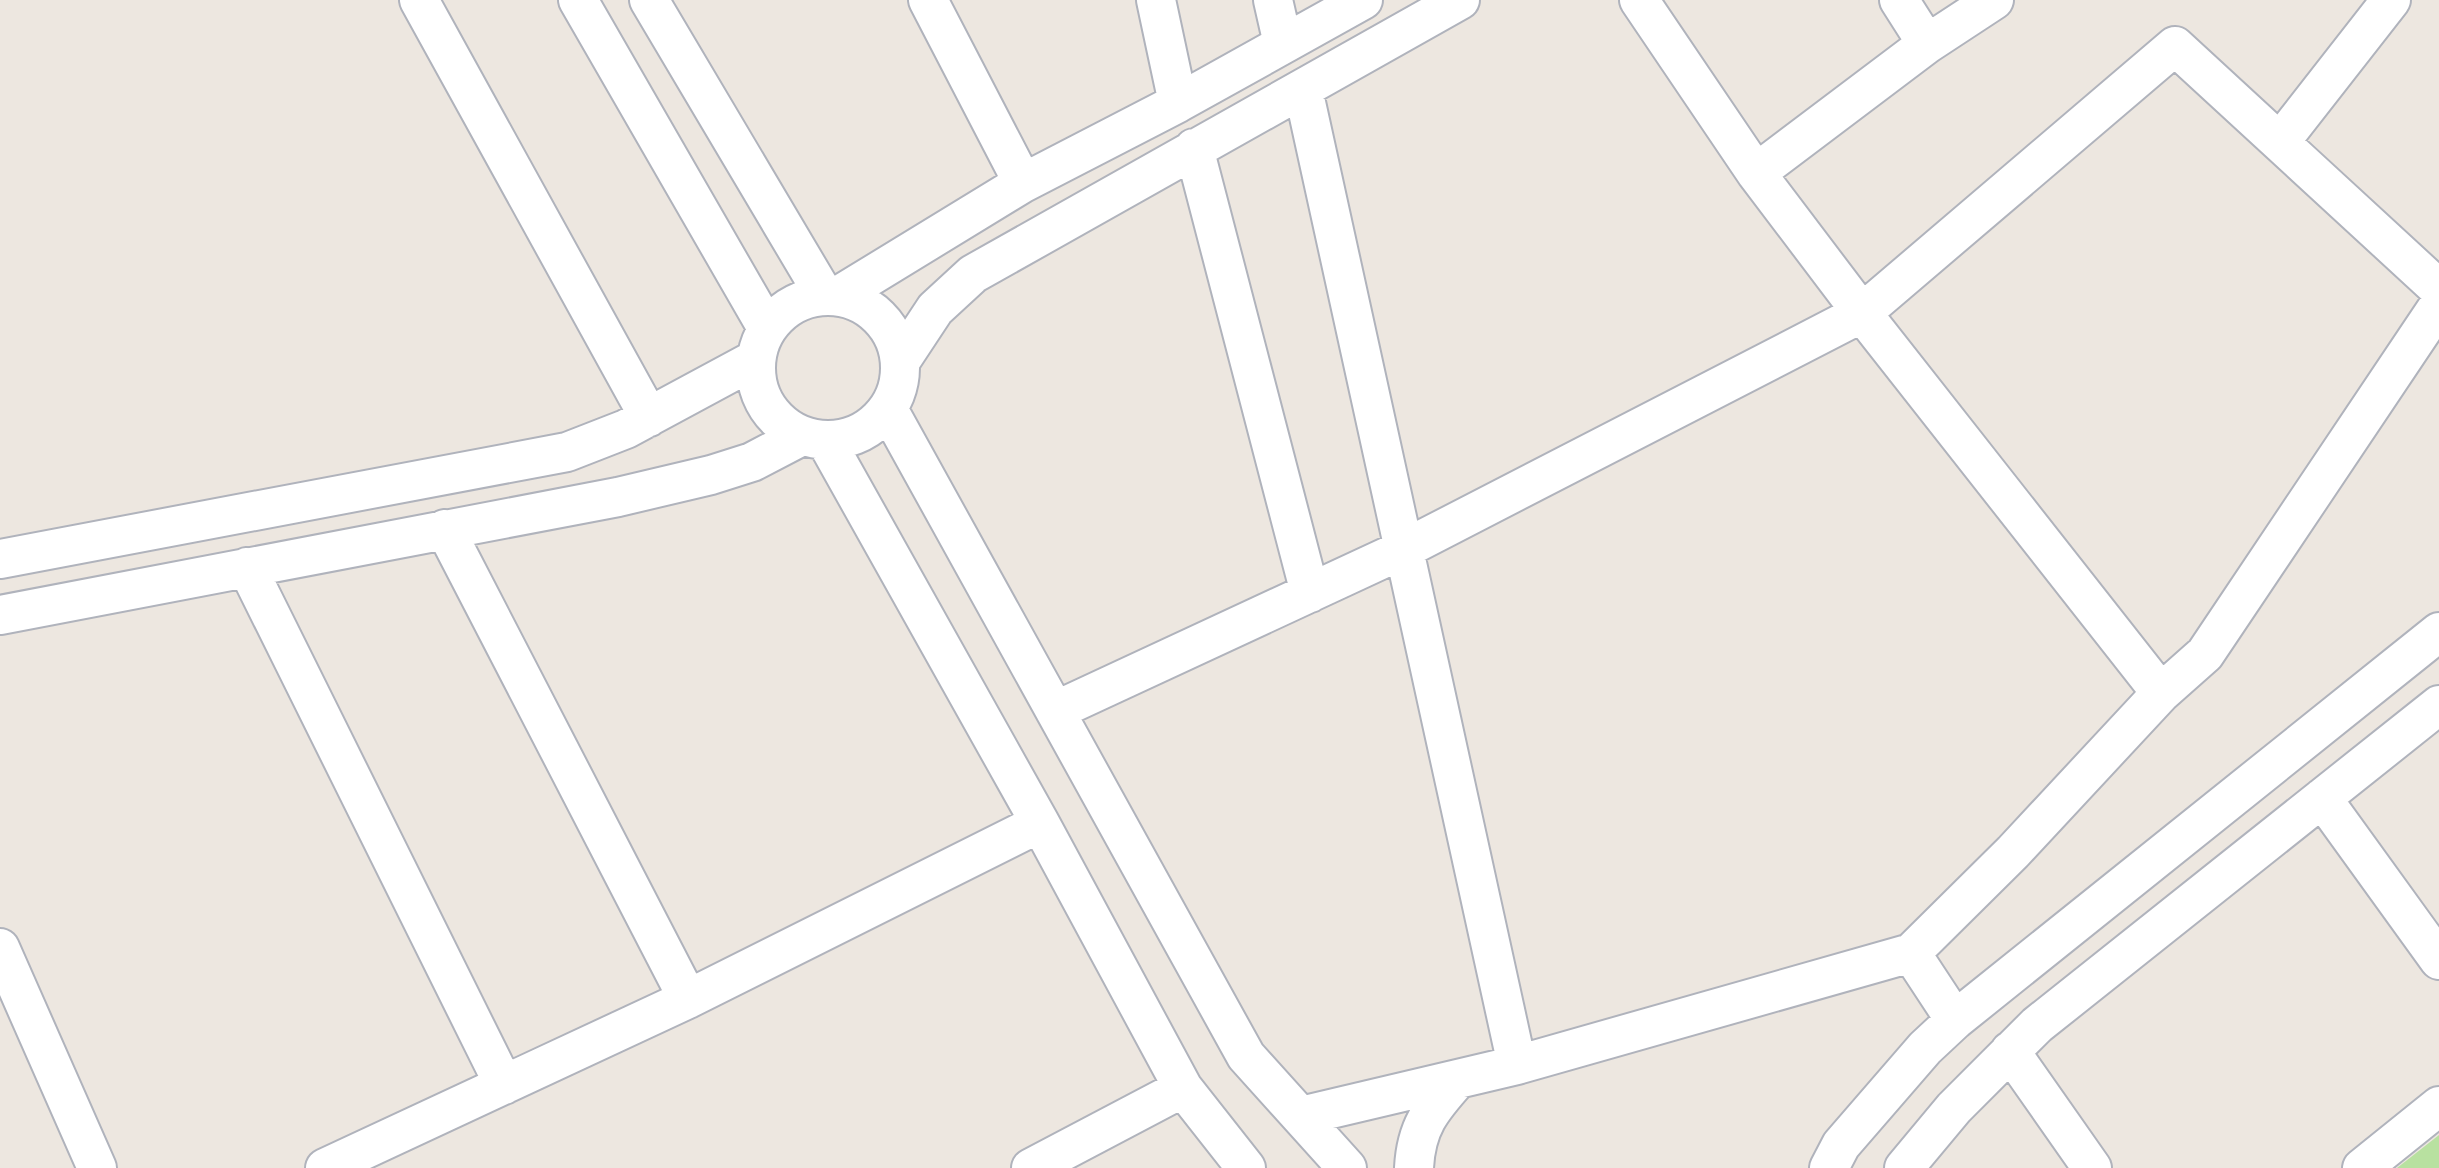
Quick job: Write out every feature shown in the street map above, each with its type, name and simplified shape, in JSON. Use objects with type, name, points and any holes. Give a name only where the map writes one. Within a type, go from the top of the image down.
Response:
[{"type":"street","points":[[419,0],[649,417]]},
{"type":"street","points":[[578,0],[762,344]]},
{"type":"street","points":[[649,0],[831,296]]},
{"type":"street","points":[[928,0],[1023,183]]},
{"type":"street","points":[[1156,0],[1178,103]]},
{"type":"street","points":[[1273,0],[1283,44]]},
{"type":"street","points":[[831,296],[1023,183],[1178,103],[1363,0]]},
{"type":"street","points":[[900,362],[935,309],[973,274],[1460,0]]},
{"type":"street","points":[[1639,0],[1756,173],[2161,693]]},
{"type":"street","points":[[1899,0],[1927,44]]},
{"type":"street","points":[[1756,173],[1927,44],[1994,0]]},
{"type":"street","points":[[2280,142],[2391,0]]},
{"type":"street","points":[[1055,710],[1404,549],[1863,313],[2175,46],[2439,289]]},
{"type":"street","points":[[1303,89],[1517,1065]]},
{"type":"street","points":[[1194,148],[1310,593]]},
{"type":"street","points":[[831,296],[862,303],[881,318],[895,339],[900,362],[898,387],[888,409],[862,432],[844,439],[814,438],[785,426],[771,413],[761,397],[756,379],[762,344],[778,316],[792,305],[808,299],[831,296]]},
{"type":"street","points":[[1301,1116],[1517,1065],[1911,953],[2013,852],[2161,693],[2206,654],[2439,305]]},
{"type":"street","points":[[0,559],[567,452],[649,417],[762,344]]},
{"type":"street","points":[[888,409],[1246,1056],[1347,1168]]},
{"type":"street","points":[[0,615],[618,497],[710,475],[814,438]]},
{"type":"street","points":[[814,438],[1040,823],[1183,1088],[1246,1168]]},
{"type":"street","points":[[445,529],[688,999]]},
{"type":"street","points":[[247,567],[504,1085]]},
{"type":"street","points":[[1829,1168],[1841,1145],[1925,1048],[1955,1020],[2439,632]]},
{"type":"street","points":[[1904,1168],[1954,1108],[2036,1025],[2439,705]]},
{"type":"street","points":[[2322,798],[2439,960]]},
{"type":"street","points":[[325,1168],[688,999],[1040,823]]},
{"type":"street","points":[[0,948],[97,1168]]},
{"type":"street","points":[[1911,953],[1955,1020]]},
{"type":"street","points":[[2010,1051],[2092,1168]]},
{"type":"street","points":[[1414,1168],[1415,1150],[1429,1112],[1457,1080]]},
{"type":"street","points":[[1031,1168],[1183,1088]]},
{"type":"street","points":[[2362,1168],[2439,1105]]},
{"type":"green space","points":[[2439,1135],[2439,1168],[2397,1168]]}]
